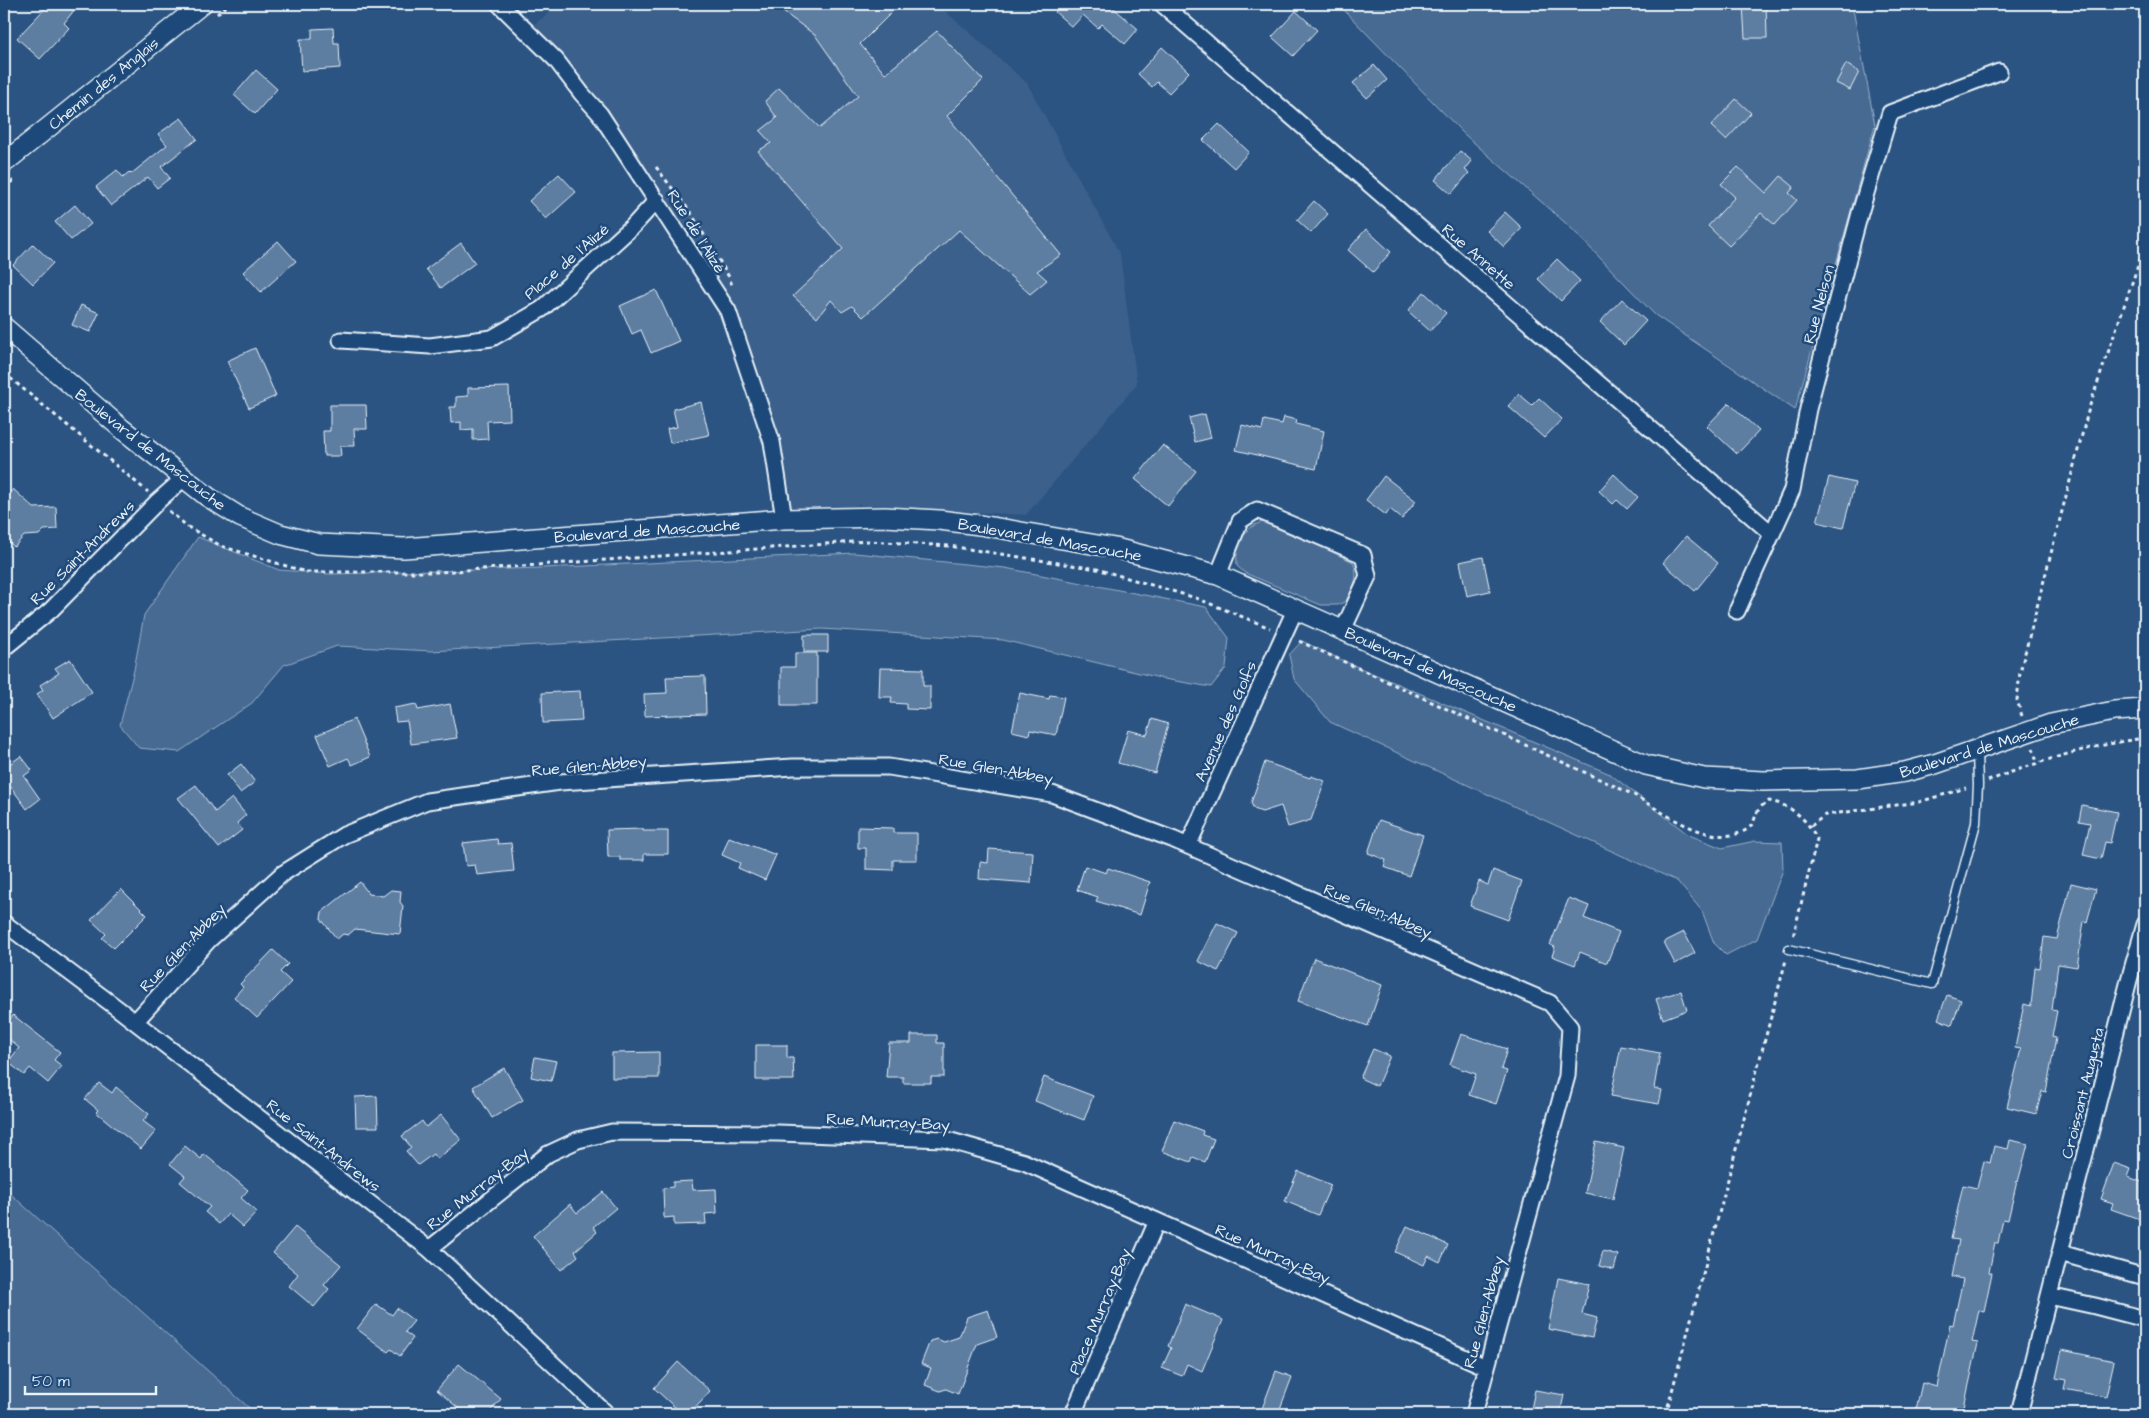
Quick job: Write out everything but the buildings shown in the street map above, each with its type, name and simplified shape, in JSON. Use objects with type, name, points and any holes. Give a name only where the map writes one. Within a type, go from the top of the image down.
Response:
[{"type":"street","name":"Chemin des Anglais","points":[[4,163],[202,4]]},
{"type":"street","name":"Rue de l'Alizé","points":[[500,4],[556,60],[600,114],[728,311],[772,442],[784,519]]},
{"type":"street","name":"Rue Annette","points":[[1162,4],[1772,534]]},
{"type":"street","name":"Rue Nelson","points":[[1736,611],[1792,490],[1808,409],[1860,213],[1890,113],[2000,72]]},
{"type":"street","name":"Place de l'Alizé","points":[[341,340],[430,346],[492,338],[542,308],[633,226],[657,200]]},
{"type":"street","name":"Boulevard de Mascouche","points":[[4,327],[115,423],[184,478],[240,517],[280,534],[318,544],[404,548],[784,519],[885,517],[955,522],[1115,548],[1218,575],[1646,765],[1704,778],[1763,781],[1858,779],[1905,772],[1935,764],[2051,724],[2114,711],[2145,708]]},
{"type":"street","name":"Rue Saint-Andrews","points":[[4,648],[51,610],[158,501],[184,478]]},
{"type":"street","points":[[1218,575],[1240,521],[1257,510],[1363,555],[1368,576],[1343,630]]},
{"type":"street","name":"Avenue des Golfs","points":[[1188,846],[1295,610]]},
{"type":"street","name":"Rue Glen-Abbey","points":[[135,1022],[209,940],[282,874],[344,835],[427,801],[560,782],[793,767],[888,767],[1052,794],[1188,846],[1550,1003],[1570,1027],[1567,1076],[1474,1414]]},
{"type":"street","name":"Rue Saint-Andrews","points":[[4,923],[429,1248],[607,1414]]},
{"type":"street","name":"Croissant Augusta","points":[[2019,1414],[2129,980],[2143,943],[2145,924]]},
{"type":"street","name":"Rue Murray-Bay","points":[[429,1248],[548,1154],[578,1140],[612,1132],[778,1133],[944,1139],[1024,1162],[1486,1367]]},
{"type":"street","name":"Place Murray-Bay","points":[[1073,1414],[1156,1221]]},
{"type":"street","points":[[2060,1253],[2145,1277]]},
{"type":"street","points":[[2048,1296],[2141,1318],[2145,1317]]},
{"type":"lane","points":[[1789,949],[1932,984],[1976,823],[1977,749]]},
{"type":"path","points":[[2024,721],[2018,700],[2022,663],[2089,408],[2145,245]]},
{"type":"path","name":"Boulevard de Mascouche","points":[[4,373],[150,494]]},
{"type":"path","name":"Boulevard de Mascouche","points":[[171,512],[188,527],[221,546],[306,572],[440,572],[868,541],[949,546],[1097,569],[1196,598],[1265,626]]},
{"type":"path","name":"Boulevard de Mascouche","points":[[1296,640],[1634,795],[1680,822],[1713,835],[1737,834],[1751,827],[1759,809],[1769,801],[1790,807],[1811,826],[1825,816],[1919,802],[1978,784],[2038,762],[2115,742],[2145,738]]},
{"type":"path","points":[[2031,744],[2038,762]]},
{"type":"path","points":[[1666,1414],[1789,949],[1798,922],[1817,839],[1811,826]]},
{"type":"shaded area","points":[[559,4],[937,4],[1027,83],[1120,254],[1137,384],[1026,515],[859,505],[784,519],[772,442],[728,311],[600,114],[524,33]]},
{"type":"shaded area","points":[[1338,4],[1852,4],[1875,125],[1795,410],[1655,315],[1570,227],[1464,134]]},
{"type":"shaded area","points":[[1268,521],[1353,562],[1356,577],[1346,601],[1338,605],[1321,605],[1245,573],[1237,566],[1240,542],[1247,530]]},
{"type":"shaded area","points":[[198,537],[279,570],[330,574],[543,568],[855,553],[1005,568],[1206,607],[1229,638],[1226,668],[1211,687],[1164,679],[1003,640],[822,629],[431,651],[337,646],[284,665],[252,703],[179,752],[139,748],[120,725],[134,670],[144,615]]},
{"type":"shaded area","points":[[1302,641],[1346,662],[1610,774],[1689,835],[1722,848],[1755,841],[1782,842],[1783,870],[1757,939],[1726,955],[1714,943],[1702,911],[1677,881],[1330,722],[1294,679],[1289,655]]},
{"type":"shaded area","points":[[4,1188],[256,1414],[4,1414]]}]
